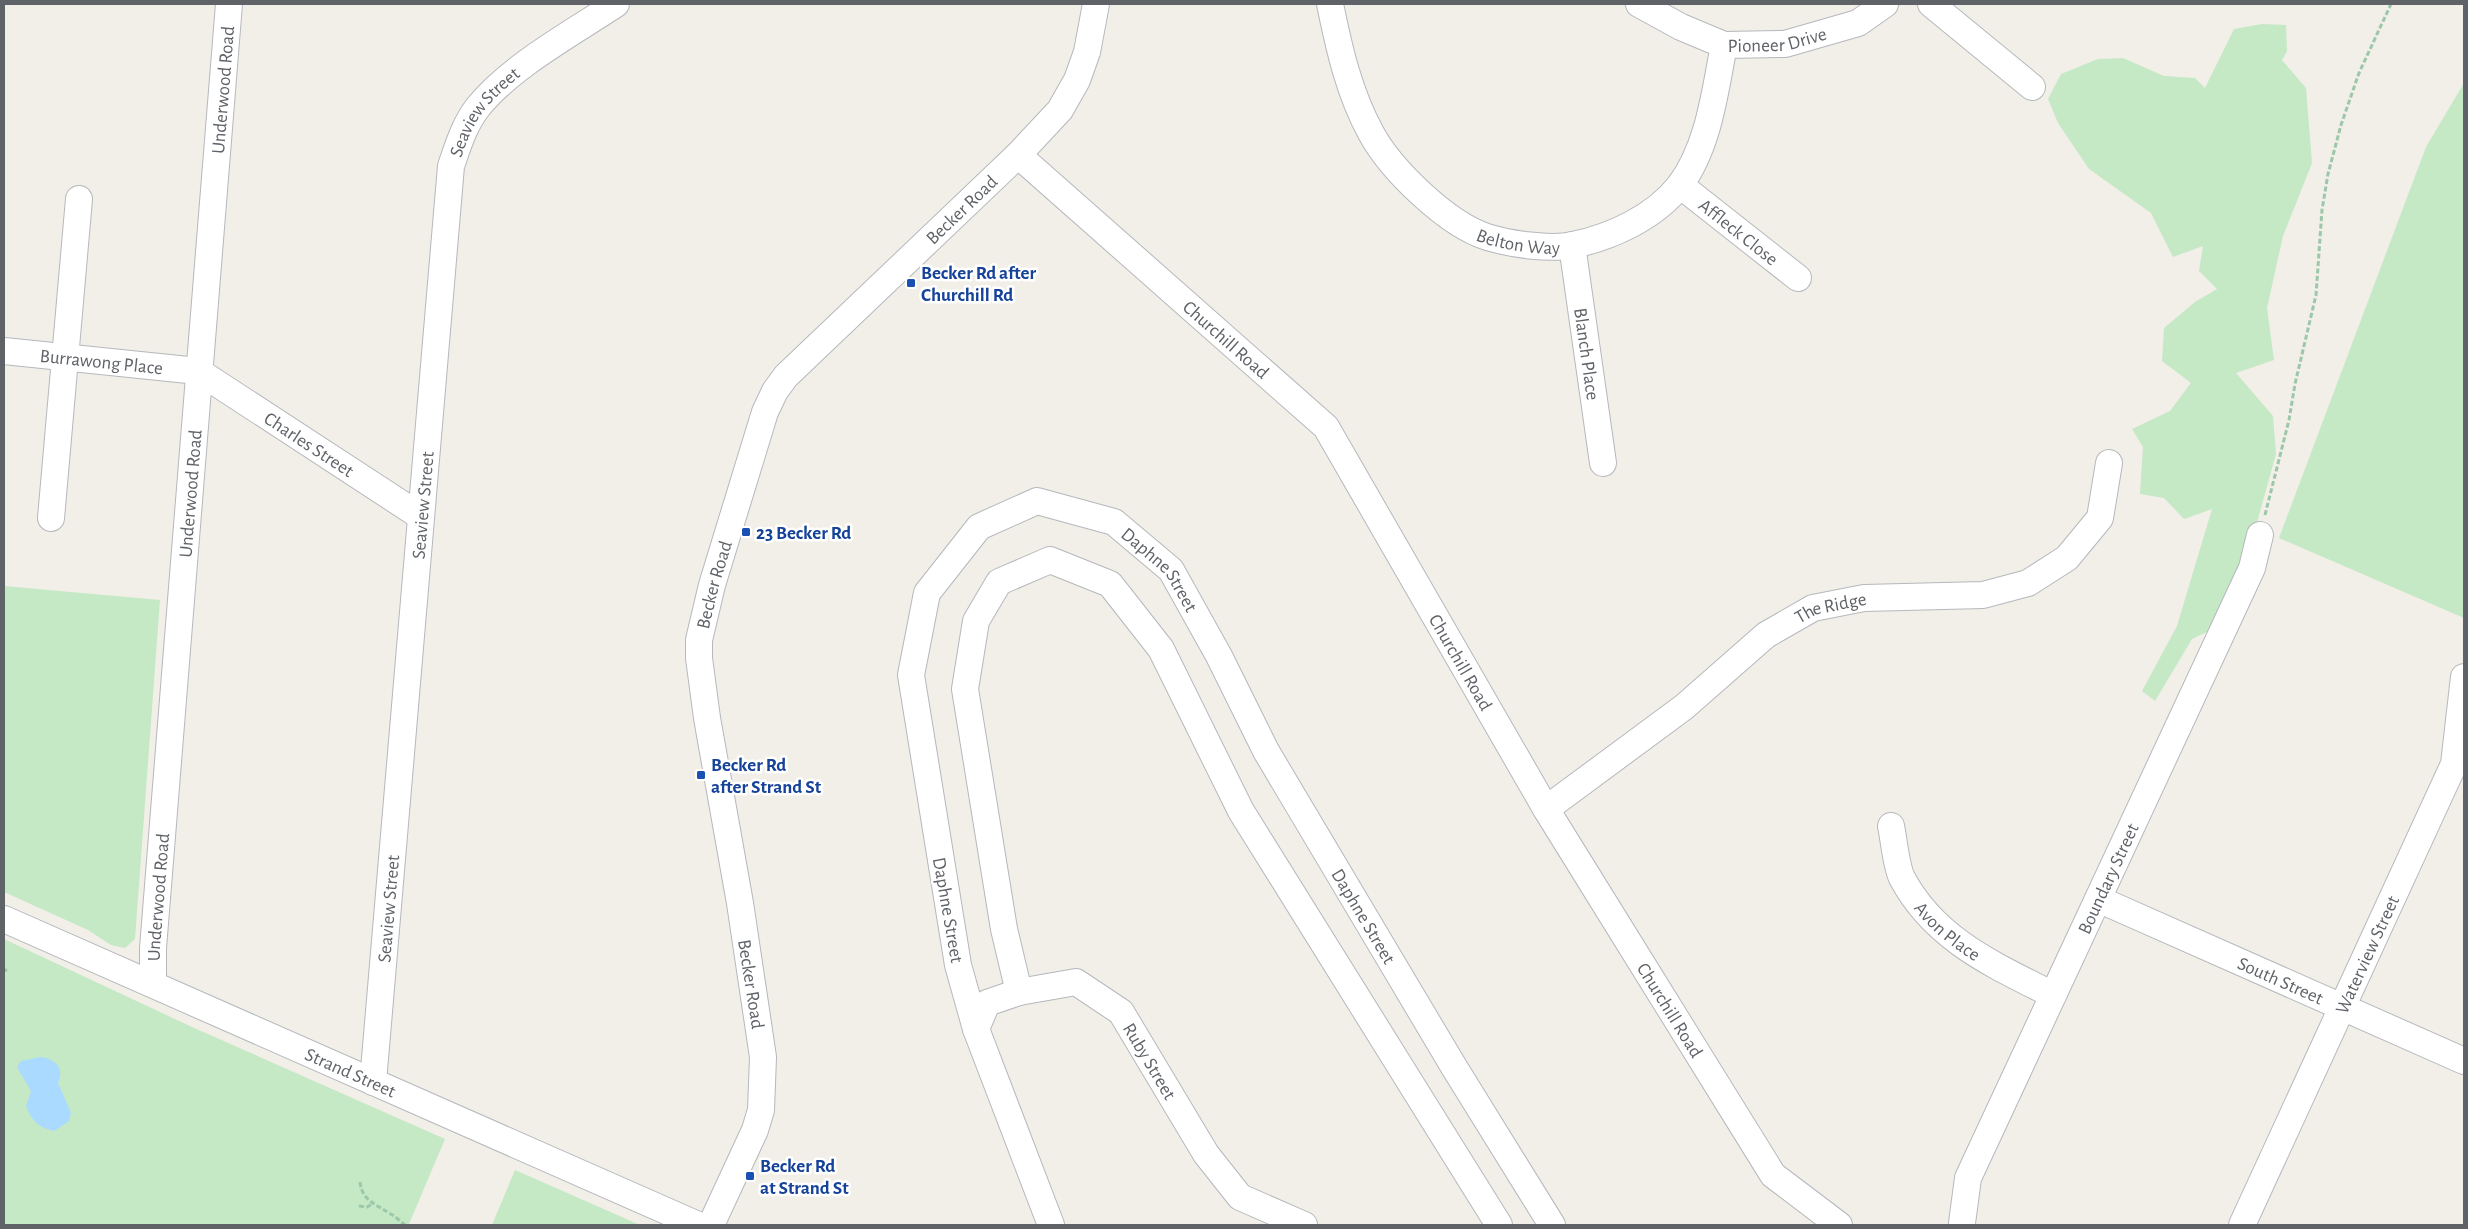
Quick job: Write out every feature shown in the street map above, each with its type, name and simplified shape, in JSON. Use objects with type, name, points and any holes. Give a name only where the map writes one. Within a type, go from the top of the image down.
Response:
[{"type":"street","name":"Underwood Road","points":[[153,983],[153,948],[229,4]]},
{"type":"street","name":"Seaview Street","points":[[374,1082],[420,516],[451,166],[465,128],[478,107],[508,78],[616,4]]},
{"type":"street","name":"Becker Road","points":[[711,1225],[755,1130],[761,1110],[763,1057],[699,658],[699,640],[712,585],[766,412],[775,391],[802,360],[1018,156],[1060,110],[1077,80],[1087,52],[1096,4]]},
{"type":"street","name":"Belton Way","points":[[1330,4],[1347,80],[1371,134],[1404,177],[1448,216],[1486,236],[1529,245],[1572,246],[1614,232],[1648,214],[1680,184],[1700,148],[1724,45]]},
{"type":"street","name":"Pioneer Drive","points":[[1639,4],[1681,28],[1724,45],[1785,44],[1858,23],[1885,4]]},
{"type":"street","points":[[1931,4],[2032,87]]},
{"type":"street","name":"Churchill Road","points":[[1018,156],[1326,427],[1546,809],[1773,1175],[1839,1225]]},
{"type":"street","name":"Affleck Close","points":[[1680,184],[1798,278]]},
{"type":"street","points":[[51,518],[79,199]]},
{"type":"street","name":"Blanch Place","points":[[1572,246],[1603,463]]},
{"type":"street","name":"Burrawong Place","points":[[4,351],[198,371]]},
{"type":"street","name":"Charles Street","points":[[198,371],[420,516]]},
{"type":"street","name":"The Ridge","points":[[1546,809],[1684,707],[1766,635],[1813,608],[1864,598],[1983,594],[2028,583],[2067,558],[2100,518],[2108,463]]},
{"type":"street","name":"Daphne Street","points":[[1050,1225],[976,1029],[958,966],[911,675],[927,593],[979,527],[1036,501],[1114,522],[1171,570],[1219,656],[1266,752],[1454,1067],[1552,1225]]},
{"type":"street","name":"Boundary Street","points":[[1962,1222],[1968,1178],[2252,568],[2260,535]]},
{"type":"street","points":[[1019,992],[1004,929],[965,689],[976,620],[999,582],[1050,560],[1110,584],[1161,648],[1241,811],[1499,1225]]},
{"type":"street","name":"Waterview Street","points":[[2242,1225],[2342,1007],[2459,767],[2464,677]]},
{"type":"street","name":"Avon Place","points":[[1891,826],[1901,877],[1934,922],[1976,956],[2053,995]]},
{"type":"street","name":"South Street","points":[[2098,899],[2464,1061]]},
{"type":"street","name":"Strand Street","points":[[4,919],[153,983],[698,1225]]},
{"type":"street","name":"Ruby Street","points":[[976,1029],[987,1003],[1019,992],[1076,982],[1121,1012],[1206,1154],[1240,1197],[1304,1225]]},
{"type":"path","points":[[2260,535],[2289,420],[2316,295],[2322,210],[2328,174],[2359,73],[2391,4]]},
{"type":"path","points":[[360,1182],[365,1197],[372,1204],[388,1212],[405,1225]]},
{"type":"path","points":[[359,1206],[367,1207],[372,1204]]},
{"type":"green space","points":[[2262,24],[2286,25],[2287,51],[2282,60],[2306,88],[2312,163],[2283,236],[2267,308],[2274,360],[2236,373],[2273,416],[2276,454],[2256,526],[2217,627],[2192,639],[2155,701],[2142,691],[2177,626],[2212,509],[2184,519],[2164,498],[2140,494],[2143,447],[2132,429],[2170,411],[2191,383],[2162,361],[2164,328],[2195,302],[2217,289],[2199,271],[2203,246],[2173,257],[2151,213],[2089,169],[2058,123],[2048,99],[2061,74],[2098,59],[2123,58],[2164,76],[2195,78],[2205,88],[2234,29]]},
{"type":"green space","points":[[2464,83],[2464,618],[2279,538],[2426,147]]},
{"type":"green space","points":[[4,586],[160,600],[135,939],[125,948],[111,945],[88,930],[4,892]]},
{"type":"green space","points":[[4,939],[192,1027],[445,1139],[409,1224],[411,1225],[4,1225]]},
{"type":"green space","points":[[515,1170],[640,1225],[492,1225]]},
{"type":"water","points":[[41,1057],[51,1060],[57,1065],[60,1073],[58,1083],[71,1113],[69,1121],[54,1131],[36,1123],[31,1116],[26,1106],[31,1091],[17,1067],[21,1061]]},
{"type":"place","name":"Becker Rd after Churchill Rd","points":[[911,283]]},
{"type":"place","name":"23 Becker Rd","points":[[746,532]]},
{"type":"place","name":"Becker Rd after Strand St","points":[[701,775]]},
{"type":"place","name":"Becker Rd at Strand St","points":[[750,1176]]}]
